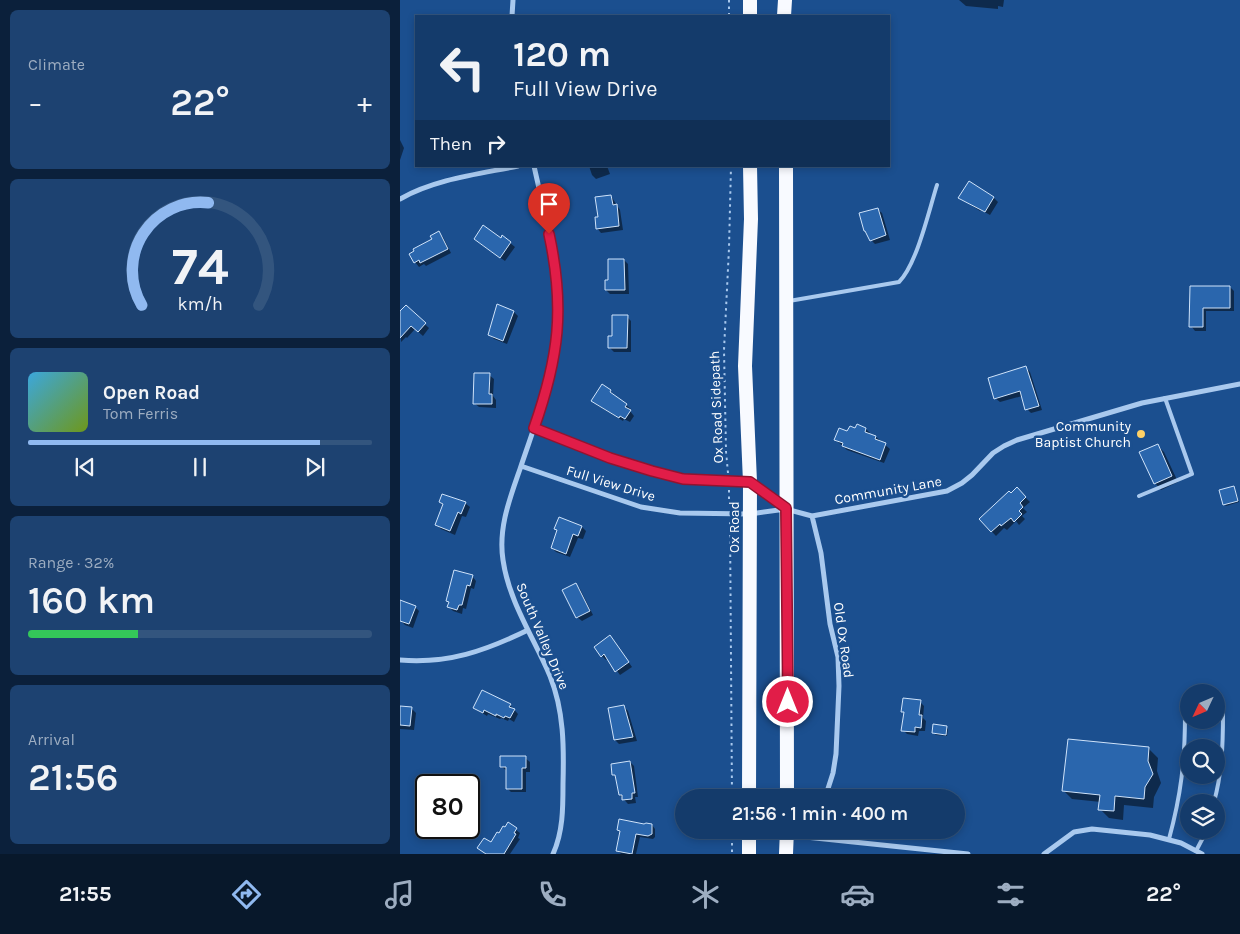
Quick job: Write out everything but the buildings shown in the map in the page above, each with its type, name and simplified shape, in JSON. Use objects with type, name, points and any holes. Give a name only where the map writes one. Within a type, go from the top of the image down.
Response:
[{"type":"highway","points":[[750,0],[750,15]]},
{"type":"highway","points":[[784,15],[785,0]]},
{"type":"highway","name":"Ox Road","points":[[749,789],[750,482],[745,366],[751,219],[750,167]]},
{"type":"highway","points":[[786,167],[787,789]]},
{"type":"highway","points":[[749,839],[749,854]]},
{"type":"highway","points":[[786,854],[787,839]]},
{"type":"street","points":[[512,15],[513,0]]},
{"type":"street","points":[[400,199],[422,188],[441,182],[513,167]]},
{"type":"street","name":"South Valley Drive","points":[[534,167],[553,252],[558,286],[558,338],[543,402],[508,506],[502,542],[507,579],[550,677],[560,711],[564,739],[563,812],[559,837],[552,854]]},
{"type":"street","name":"Community Lane","points":[[786,508],[812,516],[947,491],[962,483],[993,453],[1011,443],[1142,403],[1240,384]]},
{"type":"street","name":"Full View Drive","points":[[534,428],[610,458],[683,479],[750,482]]},
{"type":"street","name":"Full View Drive","points":[[521,466],[641,507],[680,513],[729,514],[750,514],[786,508]]},
{"type":"street","points":[[750,482],[786,508]]},
{"type":"street","name":"Old Ox Road","points":[[812,516],[821,553],[830,624],[838,657],[839,686],[836,754],[828,789]]},
{"type":"street","points":[[400,660],[428,662],[460,657],[505,641],[528,630]]},
{"type":"street","points":[[1044,854],[1068,835],[1092,829],[1150,835],[1169,839],[1202,854]]},
{"type":"street","points":[[825,839],[968,854]]},
{"type":"lane","points":[[787,302],[899,282],[907,274],[937,185]]},
{"type":"lane","points":[[1139,496],[1192,474],[1165,398]]},
{"type":"lane","points":[[1169,839],[1178,807],[1185,753],[1185,729]]},
{"type":"lane","points":[[1216,794],[1221,779],[1223,729]]},
{"type":"lane","points":[[1196,851],[1202,839]]},
{"type":"path","points":[[729,0],[729,15]]},
{"type":"path","name":"Ox Road Sidepath","points":[[731,167],[730,248],[724,350],[729,514],[732,789]]},
{"type":"path","points":[[732,839],[732,854]]},
{"type":"place","name":"Community Baptist Church","points":[[1141,434]]},
{"type":"route","points":[[549,234],[558,286],[558,338],[554,361],[534,428],[610,458],[683,479],[750,482],[786,508],[788,702]]}]
